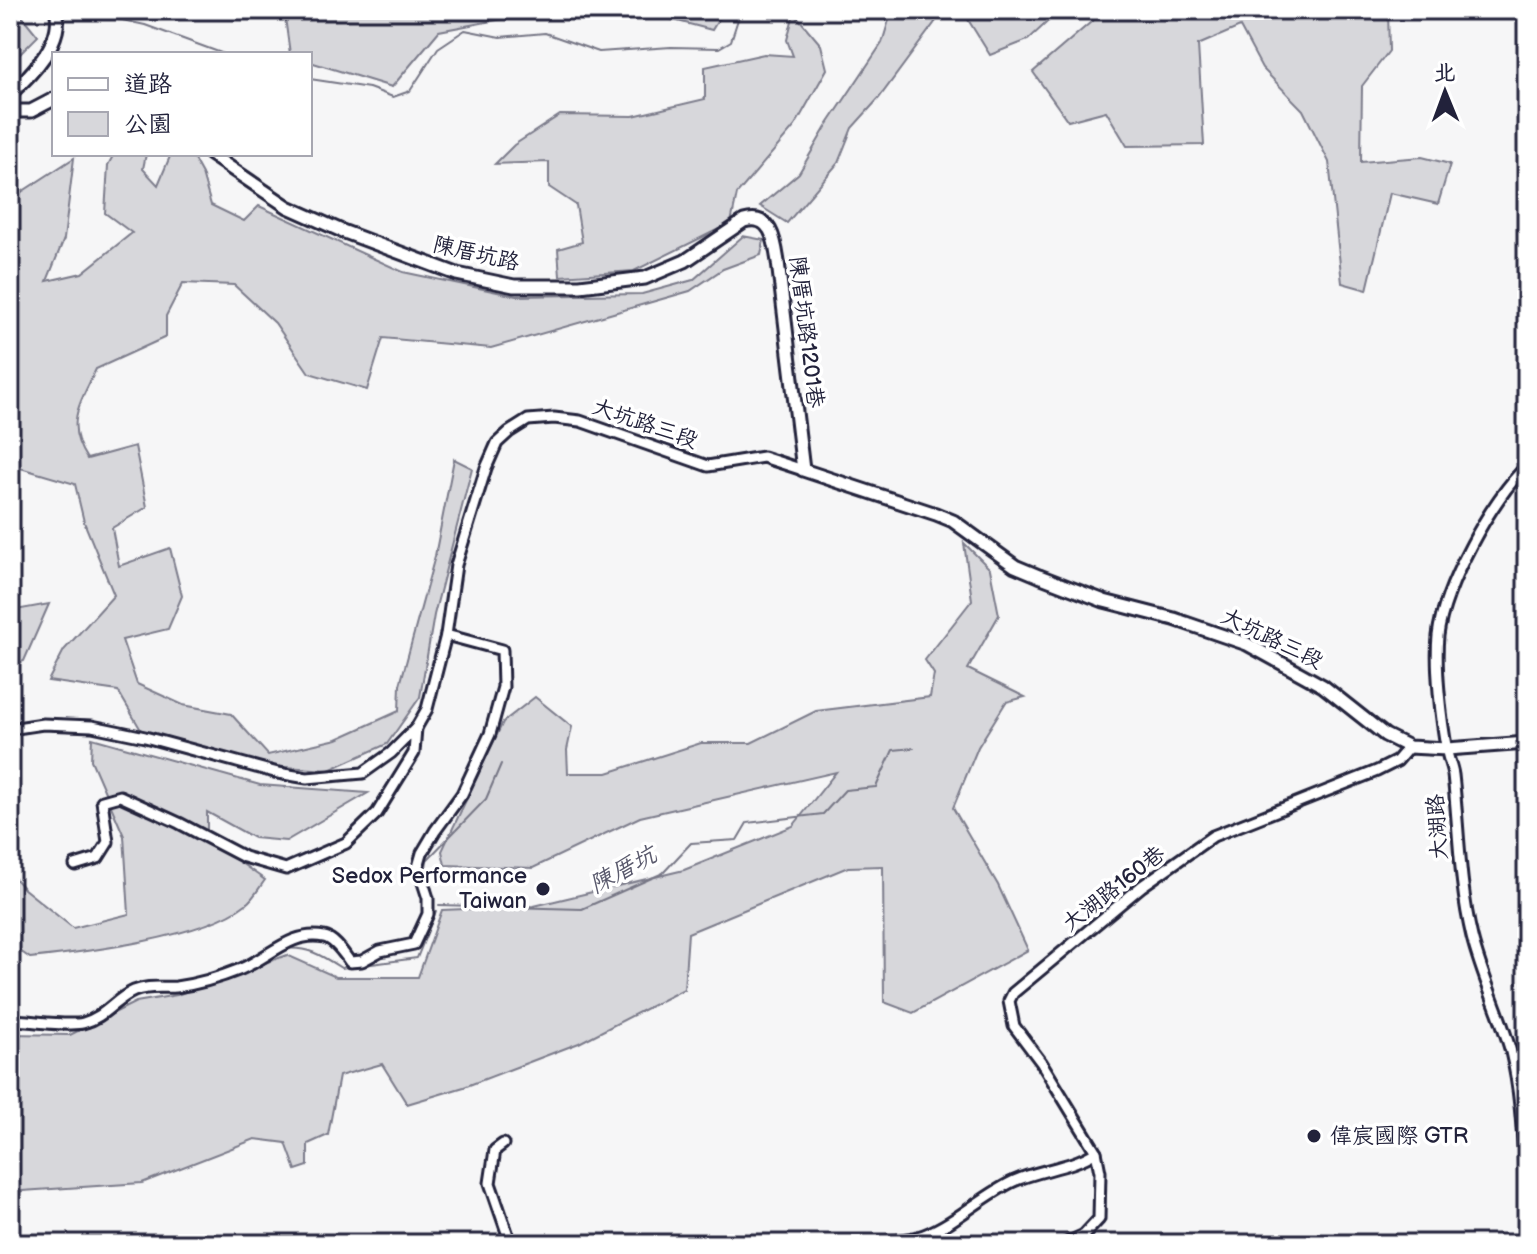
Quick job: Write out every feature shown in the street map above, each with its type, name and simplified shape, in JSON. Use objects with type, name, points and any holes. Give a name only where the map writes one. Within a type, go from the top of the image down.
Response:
[{"type":"street","points":[[10,94],[48,52],[58,17],[56,10]]},
{"type":"street","points":[[10,107],[13,111],[24,112],[52,100]]},
{"type":"street","name":"陳厝坑路","points":[[213,156],[288,207],[342,231],[443,270],[514,286],[580,286],[645,278],[685,261],[744,221]]},
{"type":"street","name":"陳厝坑路1201巷","points":[[744,221],[762,221],[771,228],[803,470]]},
{"type":"street","name":"大坑路三段","points":[[10,729],[43,724],[92,726],[307,778],[355,775],[371,770],[416,728],[427,709],[446,635],[456,565],[486,468],[497,443],[528,420],[554,418],[580,421],[708,466],[763,457],[936,514],[953,521],[1015,566],[1104,601],[1174,619],[1247,644],[1323,686],[1385,735],[1409,747],[1447,749],[1527,743]]},
{"type":"street","name":"大湖路","points":[[1527,466],[1514,478],[1488,515],[1458,577],[1442,617],[1438,652],[1447,749],[1453,771],[1459,867],[1482,973],[1511,1054],[1520,1110],[1527,1203]]},
{"type":"street","points":[[10,1020],[80,1024],[96,1019],[131,992],[146,987],[177,987],[218,978],[255,963],[299,938],[325,937],[333,941],[350,962],[362,961],[380,951],[414,944],[428,914],[428,898],[418,867],[422,853],[470,779],[490,734],[503,687],[502,650],[446,635]]},
{"type":"street","points":[[75,865],[98,858],[108,842],[102,801],[120,796],[244,857],[286,869],[346,843],[377,813],[414,753],[416,728]]},
{"type":"street","name":"大湖路160巷","points":[[1096,1152],[1041,1062],[1014,1026],[1009,1001],[1013,993],[1142,886],[1213,836],[1377,771],[1397,761],[1409,747]]},
{"type":"street","points":[[503,1144],[495,1150],[490,1183],[511,1244]]},
{"type":"street","points":[[869,1244],[922,1236],[959,1218],[986,1196],[1017,1180],[1084,1160],[1096,1152],[1100,1172],[1099,1219],[1084,1235],[1064,1244]]},
{"type":"green space","points":[[10,10],[17,10],[38,36],[10,64]]},
{"type":"green space","points":[[284,10],[724,10],[712,30],[670,19],[513,17],[439,31],[392,87],[312,63],[312,52],[290,52]]},
{"type":"green space","points":[[892,10],[944,10],[879,98],[852,128],[838,163],[787,223],[760,206],[799,173],[882,43]]},
{"type":"green space","points":[[962,10],[1059,11],[1028,40],[990,55]]},
{"type":"green space","points":[[1098,10],[1388,10],[1389,51],[1362,86],[1361,162],[1422,157],[1450,164],[1438,204],[1390,193],[1367,290],[1342,283],[1329,162],[1303,110],[1262,68],[1240,27],[1198,45],[1204,145],[1127,146],[1106,111],[1068,121],[1033,72],[1098,16]]},
{"type":"green space","points":[[794,13],[821,45],[827,69],[795,126],[737,194],[731,223],[634,271],[560,276],[558,249],[582,242],[576,205],[549,187],[549,162],[495,164],[514,145],[560,115],[633,116],[705,99],[705,67],[764,54],[793,56],[787,40]]},
{"type":"green space","points":[[113,156],[146,156],[143,169],[158,185],[170,156],[192,156],[202,174],[211,205],[244,221],[259,206],[403,272],[516,296],[642,294],[693,280],[743,236],[764,240],[761,255],[723,269],[690,291],[491,348],[383,338],[367,390],[309,373],[275,323],[234,285],[183,283],[166,316],[166,337],[96,369],[77,414],[76,435],[80,447],[87,459],[135,446],[147,507],[112,528],[119,566],[170,548],[182,596],[168,629],[122,640],[137,684],[183,705],[231,714],[268,755],[337,739],[399,711],[400,685],[435,556],[454,459],[472,468],[434,615],[420,697],[387,744],[329,770],[271,766],[141,730],[118,691],[48,681],[64,650],[114,595],[84,522],[75,484],[10,465],[10,204],[17,195],[74,158],[64,239],[47,281],[82,273],[132,233],[105,213],[108,165]]},
{"type":"green space","points":[[964,543],[990,569],[999,615],[968,669],[1025,697],[1006,702],[978,747],[953,808],[998,885],[1028,950],[913,1013],[884,1002],[883,866],[848,867],[688,933],[684,989],[579,1043],[464,1087],[407,1104],[382,1064],[339,1076],[328,1135],[308,1144],[308,1166],[296,1170],[286,1143],[255,1139],[142,1183],[22,1191],[10,1196],[10,1034],[70,1035],[136,1002],[177,995],[287,955],[336,977],[418,977],[442,910],[534,906],[684,870],[793,826],[836,772],[640,817],[533,868],[445,865],[442,851],[503,722],[535,697],[572,727],[567,750],[568,773],[607,773],[701,743],[751,743],[816,711],[930,697],[934,674],[925,660],[972,600]]},
{"type":"green space","points":[[49,604],[24,661],[10,666],[10,611]]},
{"type":"green space","points":[[92,738],[260,785],[368,793],[286,841],[254,838],[207,812],[207,839],[265,880],[246,904],[202,926],[142,942],[30,958],[10,944],[10,873],[23,888],[73,928],[129,914],[124,836],[91,760]]},
{"type":"waterway","points":[[77,10],[145,25],[219,52]]},
{"type":"waterway","points":[[312,79],[369,88],[393,97],[410,91],[438,48],[465,30],[500,37],[545,33],[599,52],[671,47],[719,48],[731,41],[743,10]]},
{"type":"waterway","name":"陳厝坑","points":[[439,905],[582,909],[663,873],[691,843],[737,840],[747,823],[823,814],[845,790],[876,787],[893,750],[914,748]]},
{"type":"waterway","points":[[432,889],[425,874],[427,860],[486,799],[501,764]]},
{"type":"waterway","name":"陳厝坑","points":[[283,949],[314,952],[341,968],[417,958],[436,911]]},
{"type":"waterway","name":"陳厝坑","points":[[223,980],[240,974]]},
{"type":"waterway","name":"陳厝坑","points":[[141,993],[162,992]]},
{"type":"waterway","name":"陳厝坑","points":[[111,1012],[135,995]]},
{"type":"waterway","name":"陳厝坑","points":[[80,1028],[89,1028],[99,1021]]},
{"type":"waterway","name":"陳厝坑","points":[[10,1027],[49,1028]]},
{"type":"place","name":"Sedox Performance Taiwan","points":[[543,889]]},
{"type":"place","name":"偉宸國際 GTR","points":[[1314,1136]]}]
